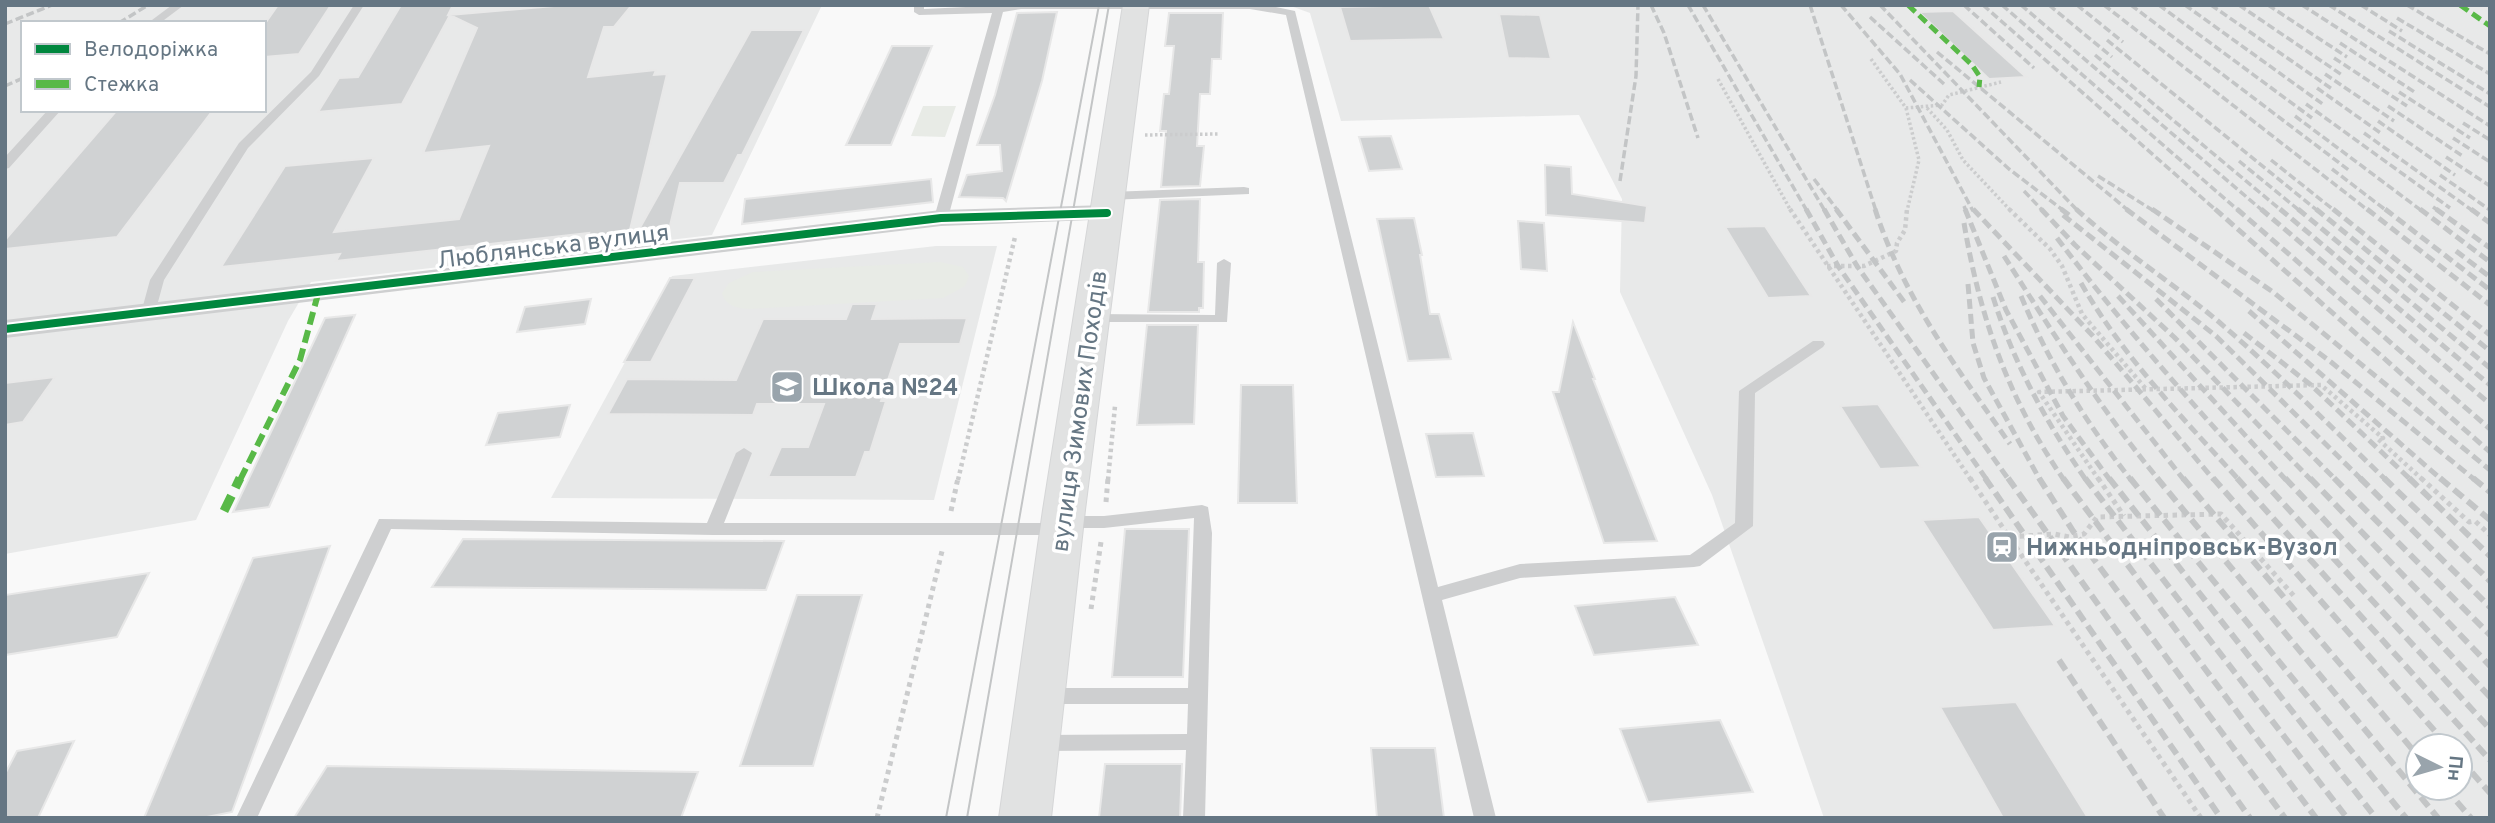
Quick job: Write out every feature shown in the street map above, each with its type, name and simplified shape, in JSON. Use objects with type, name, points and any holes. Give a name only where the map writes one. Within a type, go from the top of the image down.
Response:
[{"type":"main road","name":"вулиця Зимових Походів","points":[[1025,818],[1062,526],[1135,5]]},
{"type":"street","name":"Люблянська вулиця","points":[[5,329],[942,218],[1022,215],[1108,204]]},
{"type":"lane","points":[[156,21],[179,5]]},
{"type":"lane","points":[[148,313],[157,280],[243,146],[314,74],[359,5]]},
{"type":"lane","points":[[919,5],[919,12],[998,10],[1021,6],[1135,5],[1248,6],[1291,13],[1485,818]]},
{"type":"lane","points":[[942,218],[998,10]]},
{"type":"lane","points":[[5,165],[53,112]]},
{"type":"lane","points":[[1108,204],[1244,191]]},
{"type":"lane","points":[[1091,318],[1222,319],[1224,263]]},
{"type":"lane","points":[[1432,596],[1520,571],[1694,561],[1744,526],[1747,391],[1818,344]]},
{"type":"lane","points":[[713,529],[744,453]]},
{"type":"lane","points":[[246,818],[385,523],[947,531],[1062,526],[1202,511],[1194,818]]},
{"type":"lane","points":[[1040,696],[1198,696]]},
{"type":"lane","points":[[1034,743],[1196,742]]},
{"type":"path","points":[[1826,266],[1864,266],[1896,251],[1897,243],[1905,230],[1908,197],[1919,160],[1918,149],[1906,108],[1871,59]]},
{"type":"path","points":[[1718,79],[1792,214],[2201,818]]},
{"type":"path","points":[[1906,108],[1942,105],[1949,95],[2001,82]]},
{"type":"path","points":[[1927,108],[1947,130],[1963,160],[1983,184],[2050,249],[2062,266],[2082,314],[2146,390]]},
{"type":"path","points":[[1142,135],[1218,134]]},
{"type":"path","points":[[877,818],[947,531],[1007,264],[1022,215]]},
{"type":"path","points":[[2124,516],[2039,392],[2321,385],[2383,438],[2378,439],[2469,522],[2475,521],[2490,536]]},
{"type":"path","points":[[2009,537],[2054,534],[2069,537],[2084,534],[2097,517],[2221,514],[2294,596]]},
{"type":"shaded area","points":[[5,5],[822,5],[712,235],[311,282],[288,321],[196,520],[5,554]]},
{"type":"shaded area","points":[[1288,5],[2490,5],[2490,818],[1824,818],[1712,495],[1620,292],[1622,199],[1579,115],[1341,121],[1310,13]]},
{"type":"shaded area","points":[[923,106],[956,106],[945,137],[911,136]]},
{"type":"shaded area","name":"Школа №24","points":[[936,246],[997,246],[934,500],[551,498],[672,276]]},
{"type":"shaded area","points":[[940,262],[963,267],[969,276],[965,286],[943,298],[749,309],[729,304],[722,293],[729,283],[753,272]]},
{"type":"building","points":[[278,5],[331,5],[299,54],[266,57],[266,22]]},
{"type":"building","points":[[401,5],[453,5],[448,15],[566,5],[632,5],[614,27],[604,27],[588,77],[656,70],[654,75],[667,74],[629,234],[587,238],[589,233],[336,261],[340,254],[221,267],[285,166],[374,158],[334,232],[459,219],[489,146],[423,153],[477,28],[450,15],[402,104],[318,112],[339,78],[358,77]]},
{"type":"building","points":[[1429,5],[1444,39],[1350,41],[1340,7]]},
{"type":"building","points":[[1953,11],[2026,77],[1989,79],[1919,12]]},
{"type":"building","points":[[1057,12],[1042,81],[1006,201],[1003,198],[959,197],[967,175],[1002,171],[1000,145],[977,145],[995,95],[1017,13]]},
{"type":"building","points":[[1169,13],[1223,13],[1221,59],[1212,59],[1210,94],[1200,94],[1197,146],[1204,146],[1200,186],[1161,187],[1166,131],[1160,131],[1164,94],[1169,94],[1174,46],[1165,46]]},
{"type":"building","points":[[1499,14],[1540,15],[1551,59],[1508,58]]},
{"type":"building","points":[[751,30],[804,30],[742,155],[738,155],[724,183],[680,183],[669,230],[637,233]]},
{"type":"building","points":[[892,46],[932,46],[891,145],[846,145]]},
{"type":"building","points":[[115,112],[211,112],[117,237],[5,249],[5,240]]},
{"type":"building","points":[[1391,136],[1402,169],[1369,171],[1359,137]]},
{"type":"building","points":[[1545,165],[1571,167],[1572,194],[1647,206],[1645,223],[1546,215]]},
{"type":"building","points":[[931,179],[933,202],[742,224],[745,199]]},
{"type":"building","points":[[1200,199],[1198,262],[1204,262],[1203,308],[1199,308],[1199,312],[1148,312],[1160,200]]},
{"type":"building","points":[[1414,218],[1430,314],[1439,314],[1451,359],[1408,361],[1377,219]]},
{"type":"building","points":[[1518,221],[1544,223],[1547,271],[1521,269]]},
{"type":"building","points":[[1765,226],[1811,296],[1768,298],[1725,227]]},
{"type":"building","points":[[670,278],[695,278],[651,362],[624,362]]},
{"type":"building","points":[[591,299],[585,324],[517,332],[525,307]]},
{"type":"building","points":[[852,304],[877,304],[872,319],[967,318],[960,344],[900,344],[881,401],[886,401],[870,452],[865,452],[856,477],[768,477],[781,447],[808,447],[824,404],[757,404],[753,415],[608,414],[627,379],[736,380],[763,319],[846,319]]},
{"type":"building","points":[[355,315],[269,507],[233,512],[325,318]]},
{"type":"building","points":[[1573,322],[1657,541],[1604,543],[1553,392],[1559,392]]},
{"type":"building","points":[[1147,325],[1198,325],[1194,424],[1137,425]]},
{"type":"building","points":[[55,377],[23,422],[5,425],[5,383]]},
{"type":"building","points":[[1241,385],[1293,385],[1297,503],[1238,503]]},
{"type":"building","points":[[1878,404],[1921,467],[1880,469],[1840,406]]},
{"type":"building","points":[[570,405],[560,437],[486,445],[498,413]]},
{"type":"building","points":[[1473,433],[1484,476],[1436,477],[1426,434]]},
{"type":"building","points":[[1979,517],[2055,626],[1993,630],[1922,520]]},
{"type":"building","points":[[1125,529],[1189,529],[1183,677],[1112,677]]},
{"type":"building","points":[[463,539],[784,541],[766,590],[432,587]]},
{"type":"building","points":[[330,546],[232,812],[202,818],[144,818],[253,558]]},
{"type":"building","points":[[149,573],[117,637],[5,655],[5,595]]},
{"type":"building","points":[[797,595],[862,595],[813,766],[740,766]]},
{"type":"building","points":[[1675,597],[1698,645],[1594,655],[1575,606]]},
{"type":"building","points":[[2016,702],[2088,818],[2003,818],[1940,707]]},
{"type":"building","points":[[1720,720],[1753,792],[1648,802],[1620,729]]},
{"type":"building","points":[[74,741],[38,818],[5,818],[5,774],[17,751]]},
{"type":"building","points":[[1371,748],[1435,748],[1444,818],[1377,818]]},
{"type":"building","points":[[1105,764],[1182,764],[1180,818],[1099,818]]},
{"type":"building","points":[[327,766],[698,772],[681,818],[294,818]]},
{"type":"tram line","points":[[946,818],[1099,5]]},
{"type":"tram line","points":[[967,818],[1109,5]]},
{"type":"railway","points":[[5,24],[52,5]]},
{"type":"railway","points":[[122,21],[148,5]]},
{"type":"railway","points":[[1620,181],[1636,76],[1638,5]]},
{"type":"railway","points":[[1651,5],[1664,33],[1698,138]]},
{"type":"railway","points":[[1688,5],[1807,211]]},
{"type":"railway","points":[[1703,5],[1825,211]]},
{"type":"railway","points":[[1810,5],[1876,211]]},
{"type":"railway","points":[[1841,5],[1900,74],[1973,211]]},
{"type":"railway","points":[[1880,5],[2076,209]]},
{"type":"railway","points":[[1964,5],[2034,68]]},
{"type":"railway","points":[[1983,5],[2217,211]]},
{"type":"railway","points":[[2002,5],[2239,211]]},
{"type":"railway","points":[[2021,5],[2263,211]]},
{"type":"railway","points":[[2049,5],[2112,57]]},
{"type":"railway","points":[[2077,5],[2123,42]]},
{"type":"railway","points":[[2104,5],[2369,211]]},
{"type":"railway","points":[[2131,5],[2350,171]]},
{"type":"railway","points":[[2159,5],[2312,118]]},
{"type":"railway","points":[[2185,5],[2324,105]]},
{"type":"railway","points":[[2211,5],[2332,89]]},
{"type":"railway","points":[[2239,5],[2342,75]]},
{"type":"railway","points":[[2268,5],[2347,57]]},
{"type":"railway","points":[[2302,5],[2490,126]]},
{"type":"railway","points":[[2329,5],[2490,107]]},
{"type":"railway","points":[[2361,5],[2402,31]]},
{"type":"railway","points":[[2407,5],[2490,54]]},
{"type":"railway","points":[[1870,17],[1944,84]]},
{"type":"railway","points":[[2397,18],[2490,74]]},
{"type":"railway","points":[[2389,31],[2490,94]]},
{"type":"railway","points":[[2107,40],[2318,211]]},
{"type":"railway","points":[[2340,43],[2416,93]]},
{"type":"railway","points":[[1937,52],[2129,211]]},
{"type":"railway","points":[[2095,55],[2282,211]]},
{"type":"railway","points":[[2334,58],[2407,106]]},
{"type":"railway","points":[[2325,74],[2394,121]]},
{"type":"railway","points":[[5,86],[21,79]]},
{"type":"railway","points":[[1910,80],[2009,169],[2064,211]]},
{"type":"railway","points":[[2317,88],[2382,134]]},
{"type":"railway","points":[[2399,92],[2470,138]]},
{"type":"railway","points":[[2306,104],[2450,208]]},
{"type":"railway","points":[[2388,106],[2464,157]]},
{"type":"railway","points":[[2295,116],[2422,211]]},
{"type":"railway","points":[[2378,121],[2455,175]]},
{"type":"railway","points":[[2463,123],[2490,140]]},
{"type":"railway","points":[[2364,133],[2473,211]]},
{"type":"railway","points":[[2453,138],[2490,162]]},
{"type":"railway","points":[[2446,157],[2490,186]]},
{"type":"railway","points":[[2271,160],[2335,211]]},
{"type":"railway","points":[[2239,161],[2300,211]]},
{"type":"railway","points":[[2332,169],[2387,211]]},
{"type":"railway","points":[[2440,175],[2490,210]]},
{"type":"railway","points":[[2098,176],[2154,211]]},
{"type":"railway","points":[[1814,179],[1838,211]]},
{"type":"railway","points":[[2024,191],[2043,211]]},
{"type":"railway","points":[[1964,206],[1966,211]]},
{"type":"railway","points":[[1806,209],[1838,266],[1987,480]]},
{"type":"railway","points":[[1824,209],[1857,266],[2009,480]]},
{"type":"railway","points":[[1836,209],[1905,303]]},
{"type":"railway","points":[[1875,209],[1887,242],[1916,303],[2010,444]]},
{"type":"railway","points":[[1965,209],[2006,310],[2063,416],[2110,480]]},
{"type":"railway","points":[[1973,209],[2093,336],[2214,480]]},
{"type":"railway","points":[[2041,209],[2075,245],[2174,337],[2311,480]]},
{"type":"railway","points":[[2061,209],[2073,218]]},
{"type":"railway","points":[[2076,209],[2219,322],[2386,480]]},
{"type":"railway","points":[[2126,209],[2331,362],[2475,480]]},
{"type":"railway","points":[[2152,209],[2273,292],[2490,470]]},
{"type":"railway","points":[[2215,209],[2490,452]]},
{"type":"railway","points":[[2237,209],[2490,429]]},
{"type":"railway","points":[[2261,209],[2490,404]]},
{"type":"railway","points":[[2280,209],[2490,385]]},
{"type":"railway","points":[[2298,209],[2490,368]]},
{"type":"railway","points":[[2316,209],[2490,351]]},
{"type":"railway","points":[[2333,209],[2490,335]]},
{"type":"railway","points":[[2367,209],[2490,305]]},
{"type":"railway","points":[[2385,209],[2490,290]]},
{"type":"railway","points":[[2420,209],[2490,262]]},
{"type":"railway","points":[[2436,209],[2490,248]]},
{"type":"railway","points":[[2471,209],[2490,223]]},
{"type":"railway","points":[[2063,215],[2216,336],[2362,480]]},
{"type":"railway","points":[[1964,223],[1979,292],[1999,358],[2027,420],[2064,480]]},
{"type":"railway","points":[[2057,238],[2157,362],[2262,480]]},
{"type":"railway","points":[[2456,251],[2490,277]]},
{"type":"railway","points":[[2004,256],[2097,399],[2159,480]]},
{"type":"railway","points":[[2081,283],[2134,361],[2239,480]]},
{"type":"railway","points":[[1968,284],[1973,343],[1984,378],[2040,480]]},
{"type":"railway","points":[[2021,296],[2070,392],[2131,480]]},
{"type":"railway","points":[[2040,296],[2184,480]]},
{"type":"railway","points":[[2118,296],[2286,480]]},
{"type":"railway","points":[[1993,297],[2032,392],[2086,480]]},
{"type":"railway","points":[[2156,299],[2336,480]]},
{"type":"railway","points":[[2249,311],[2442,480]]},
{"type":"railway","points":[[2244,333],[2311,385],[2411,480]]},
{"type":"railway","points":[[1985,478],[2221,818]]},
{"type":"railway","points":[[2008,478],[2250,818]]},
{"type":"railway","points":[[2039,478],[2073,531],[2285,818]]},
{"type":"railway","points":[[2063,478],[2316,818]]},
{"type":"railway","points":[[2085,478],[2347,818]]},
{"type":"railway","points":[[2109,478],[2376,818]]},
{"type":"railway","points":[[2130,478],[2406,818]]},
{"type":"railway","points":[[2157,478],[2438,818]]},
{"type":"railway","points":[[2183,478],[2404,739]]},
{"type":"railway","points":[[2213,478],[2436,732]]},
{"type":"railway","points":[[2237,478],[2490,760]]},
{"type":"railway","points":[[2260,478],[2490,729]]},
{"type":"railway","points":[[2285,478],[2490,697]]},
{"type":"railway","points":[[2310,478],[2490,666]]},
{"type":"railway","points":[[2334,478],[2490,635]]},
{"type":"railway","points":[[2360,478],[2490,607]]},
{"type":"railway","points":[[2384,478],[2490,581]]},
{"type":"railway","points":[[2409,478],[2490,556]]},
{"type":"railway","points":[[2440,478],[2490,520]]},
{"type":"railway","points":[[2473,478],[2490,492]]},
{"type":"railway","points":[[2059,660],[2164,818]]},
{"type":"railway","points":[[2474,775],[2490,793]]},
{"type":"railway","points":[[2457,802],[2471,818]]},
{"type":"marked path","points":[[1908,5],[1972,65],[1980,77],[1979,87]]},
{"type":"marked path","points":[[2460,5],[2490,26]]},
{"type":"marked path","points":[[224,511],[300,360],[318,294]]},
{"type":"cycle path","points":[[5,329],[941,218],[1107,213]]},
{"type":"place","name":"Школа №24","points":[[787,387]]},
{"type":"place","name":"Нижньодніпровськ-Вузол","points":[[2002,547]]}]
